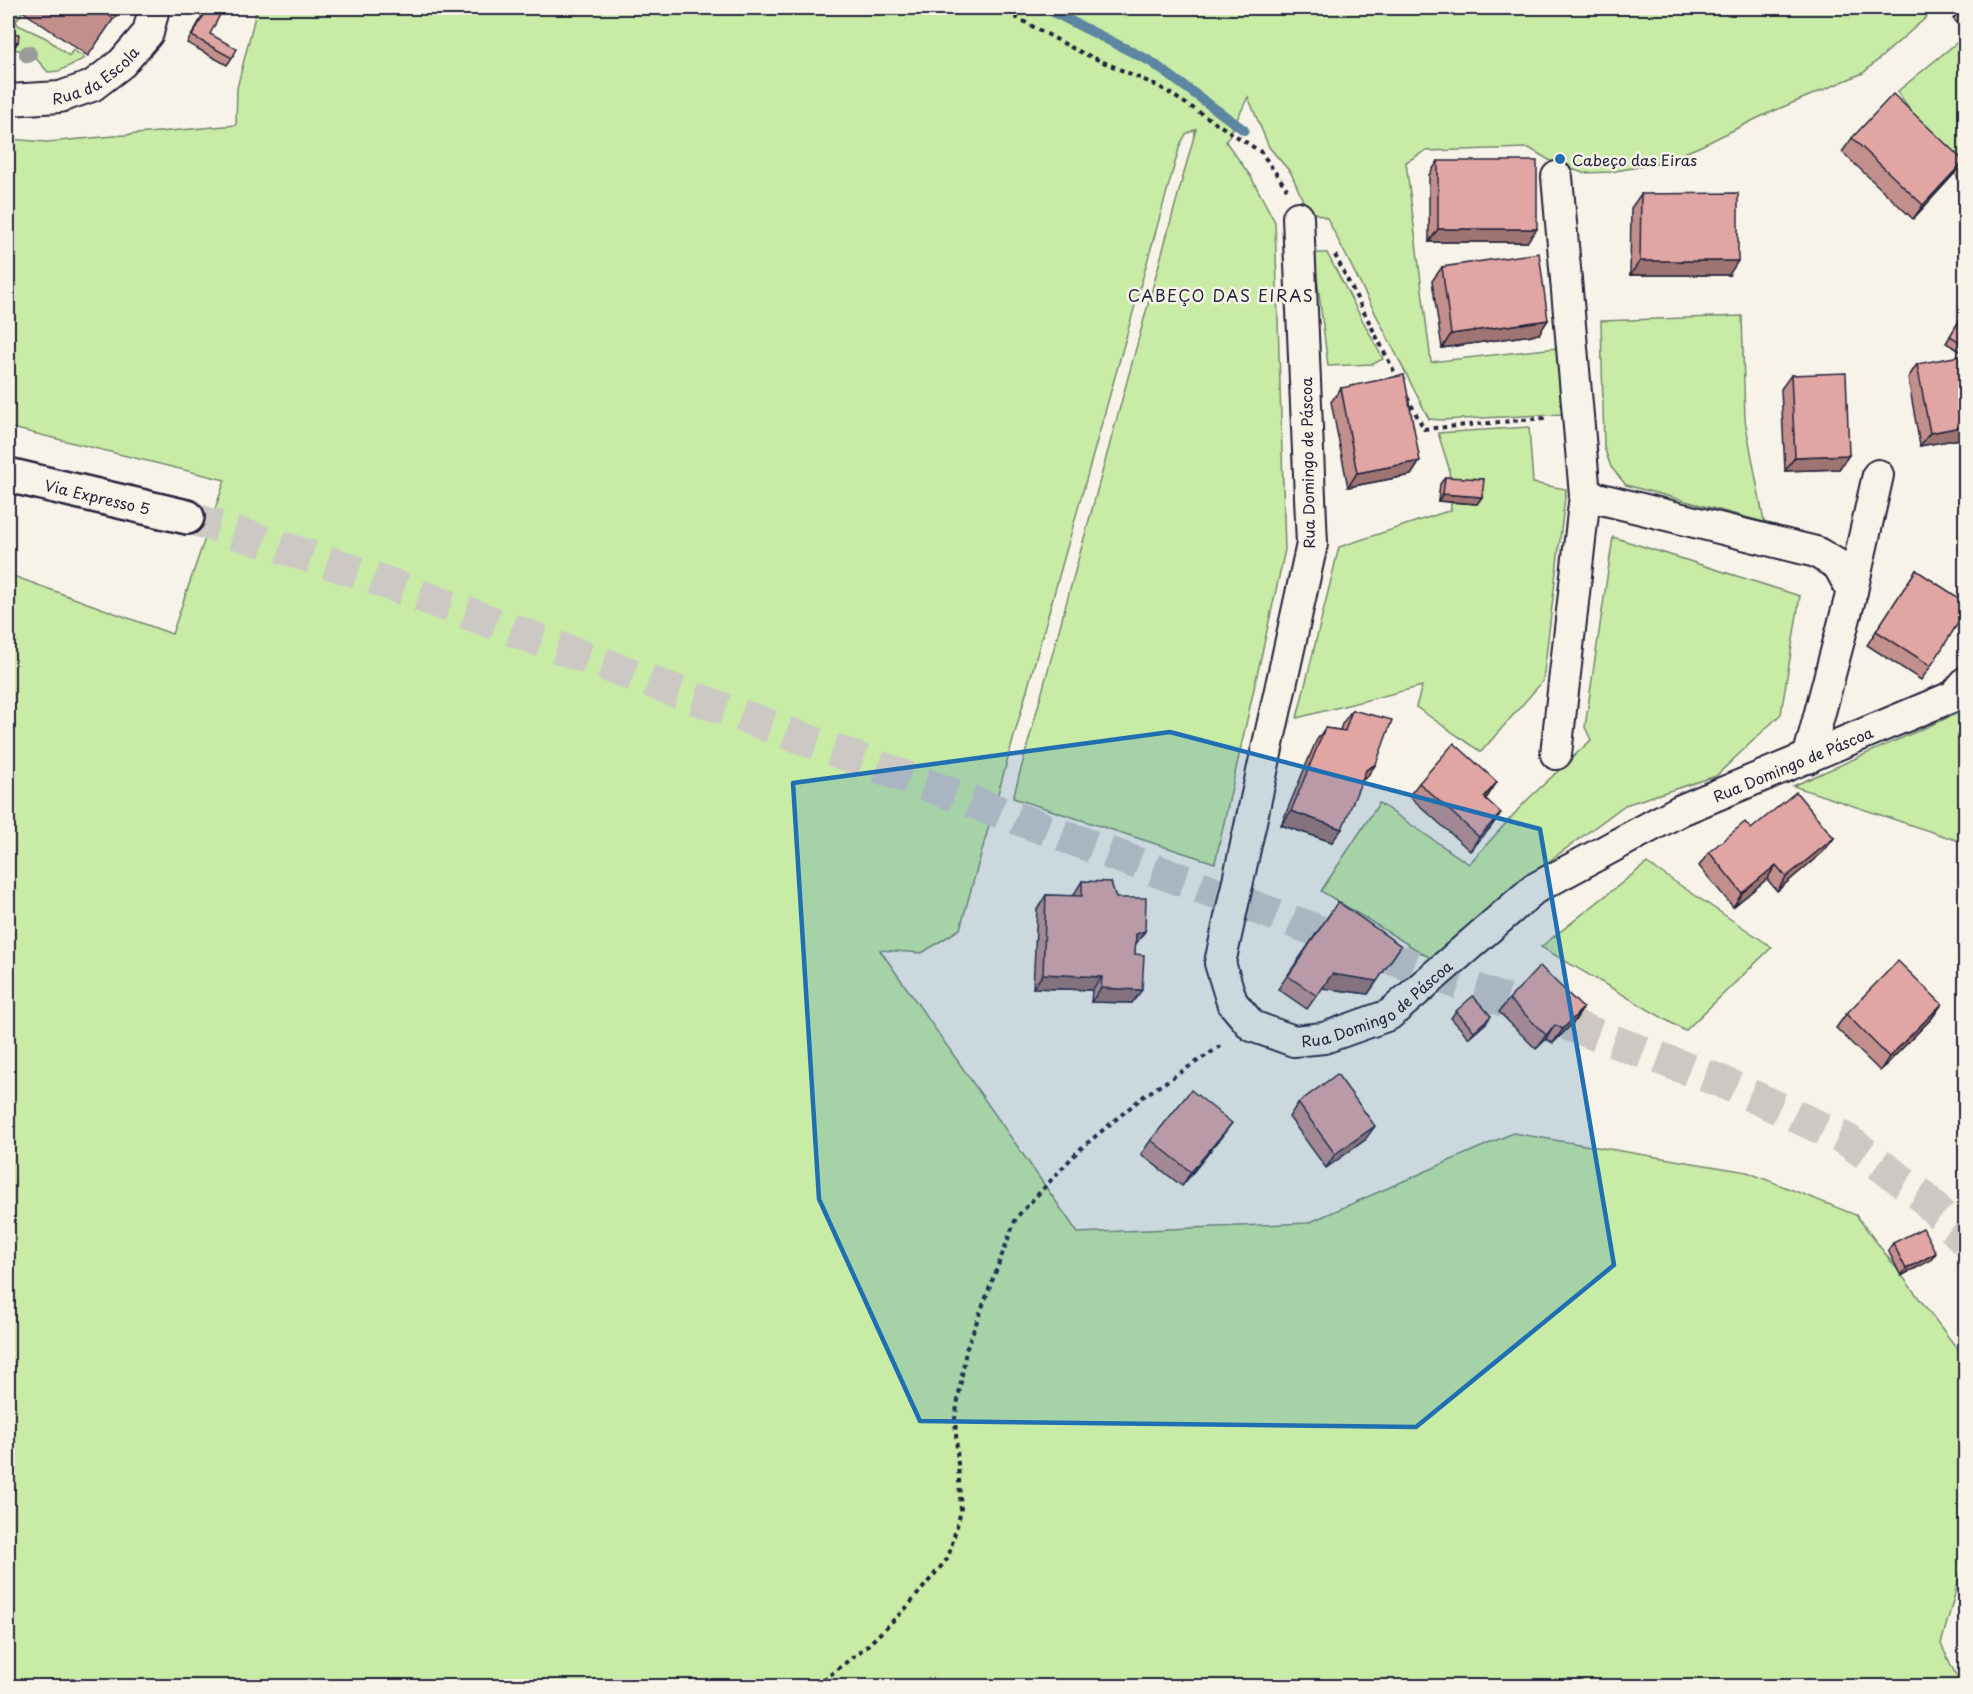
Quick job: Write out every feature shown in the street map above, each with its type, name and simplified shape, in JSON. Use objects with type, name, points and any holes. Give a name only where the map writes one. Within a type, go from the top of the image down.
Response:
[{"type":"main road","name":"Via Expresso 5","points":[[8,475],[187,517]]},
{"type":"street","name":"Rua da Escola","points":[[8,100],[60,97],[92,86],[122,63],[148,33],[154,8]]},
{"type":"street","points":[[1557,177],[1586,495],[1557,754]]},
{"type":"street","name":"Rua Domingo de Páscoa","points":[[1298,217],[1311,544],[1220,963],[1232,1002],[1252,1026],[1294,1041],[1324,1038],[1389,1015],[1534,889],[1681,810],[1954,696],[1965,682]]},
{"type":"street","points":[[1808,758],[1852,591],[1878,475]]},
{"type":"street","points":[[1586,495],[1816,552],[1838,565],[1852,591]]},
{"type":"path","points":[[999,8],[1076,50],[1160,87],[1261,152],[1284,183],[1298,217]]},
{"type":"path","points":[[1333,252],[1424,429],[1578,415]]},
{"type":"path","points":[[816,1686],[867,1646],[907,1606],[948,1558],[961,1511],[955,1419],[966,1350],[1016,1218],[1079,1150],[1144,1096],[1252,1026]]},
{"type":"highlighted area","points":[[1170,732],[1540,829],[1614,1265],[1416,1427],[920,1421],[819,1199],[793,783]]},
{"type":"green space","points":[[8,8],[16,8],[22,13],[16,21],[18,25],[46,38],[69,56],[73,50],[85,58],[59,71],[48,72],[31,53],[14,49],[14,41],[8,40]]},
{"type":"green space","points":[[257,8],[1937,8],[1863,73],[1656,164],[1610,172],[1583,173],[1554,163],[1529,148],[1425,151],[1406,162],[1431,362],[1556,348],[1565,414],[1429,419],[1327,218],[1307,210],[1291,173],[1269,147],[1248,97],[1226,142],[1251,177],[1275,222],[1285,550],[1215,863],[1013,798],[1196,129],[1186,134],[1180,145],[960,929],[922,953],[880,950],[1078,1233],[1308,1223],[1513,1133],[1747,1172],[1856,1215],[1959,1351],[1966,1404],[1965,1558],[1941,1644],[1961,1686],[8,1686],[8,574],[172,634],[225,480],[8,427],[8,139],[47,142],[236,125],[237,88]]},
{"type":"green space","points":[[1960,40],[1965,46],[1965,188],[1897,92]]},
{"type":"green space","points":[[1314,253],[1327,253],[1383,359],[1373,364],[1328,366]]},
{"type":"green space","points":[[1742,316],[1745,420],[1764,522],[1626,485],[1611,467],[1604,447],[1601,321]]},
{"type":"green space","points":[[1529,427],[1533,483],[1566,489],[1543,681],[1481,752],[1416,707],[1422,686],[1297,718],[1339,547],[1451,510],[1449,468],[1438,433]]},
{"type":"green space","points":[[1613,537],[1800,596],[1781,714],[1716,776],[1625,805],[1498,899],[1430,958],[1321,891],[1379,803],[1469,864],[1525,802],[1591,740],[1585,727]]},
{"type":"green space","points":[[1965,710],[1965,843],[1793,786]]},
{"type":"green space","points":[[1647,863],[1772,947],[1685,1031],[1541,947]]},
{"type":"building","points":[[98,8],[121,8],[114,19]]},
{"type":"building","points":[[208,8],[222,11],[210,34],[237,49],[232,58],[192,36]]},
{"type":"building","points":[[8,33],[19,34],[18,42],[8,41]]},
{"type":"building","points":[[1893,94],[1964,161],[1923,205],[1852,138]]},
{"type":"building","points":[[1438,161],[1537,161],[1537,229],[1438,229]]},
{"type":"building","points":[[1738,193],[1738,261],[1640,261],[1641,194]]},
{"type":"building","points":[[1539,253],[1548,320],[1451,334],[1442,267]]},
{"type":"building","points":[[1962,316],[1965,317],[1965,345],[1950,336]]},
{"type":"building","points":[[1965,355],[1965,426],[1930,433],[1917,364]]},
{"type":"building","points":[[1846,373],[1849,455],[1795,457],[1791,375]]},
{"type":"building","points":[[1404,375],[1420,461],[1357,473],[1341,388]]},
{"type":"building","points":[[1445,477],[1484,479],[1482,497],[1443,494]]},
{"type":"building","points":[[1916,570],[1965,602],[1965,612],[1931,666],[1876,631]]},
{"type":"building","points":[[1352,710],[1392,720],[1376,764],[1366,770],[1342,829],[1291,811],[1325,728],[1345,731]]},
{"type":"building","points":[[1454,743],[1497,782],[1484,797],[1501,813],[1479,837],[1419,783]]},
{"type":"building","points":[[1796,792],[1834,838],[1786,877],[1776,865],[1742,893],[1709,852],[1745,822],[1751,829]]},
{"type":"building","points":[[1082,881],[1111,882],[1116,898],[1146,898],[1145,931],[1136,934],[1135,954],[1144,955],[1142,990],[1101,988],[1102,977],[1043,974],[1046,895],[1082,896]]},
{"type":"building","points":[[1338,902],[1401,946],[1377,981],[1332,974],[1317,996],[1288,976]]},
{"type":"building","points":[[1898,961],[1942,1004],[1889,1057],[1846,1014]]},
{"type":"building","points":[[1540,966],[1583,1008],[1563,1029],[1555,1025],[1546,1035],[1509,999]]},
{"type":"building","points":[[1473,996],[1491,1016],[1474,1031],[1456,1011]]},
{"type":"building","points":[[1337,1074],[1375,1126],[1335,1154],[1298,1103]]},
{"type":"building","points":[[1191,1090],[1232,1123],[1191,1172],[1151,1140]]},
{"type":"building","points":[[1923,1228],[1936,1253],[1906,1269],[1893,1243]]},
{"type":"waterway","points":[[1045,8],[1150,61],[1244,130]]},
{"type":"tunnel","points":[[187,517],[349,569],[1720,1081],[1847,1140],[1921,1195],[1966,1241]]},
{"type":"place","name":"Cabeço das Eiras","points":[[1560,159]]},
{"type":"district","name":"CABEÇO DAS EIRAS","points":[[1221,295]]}]
